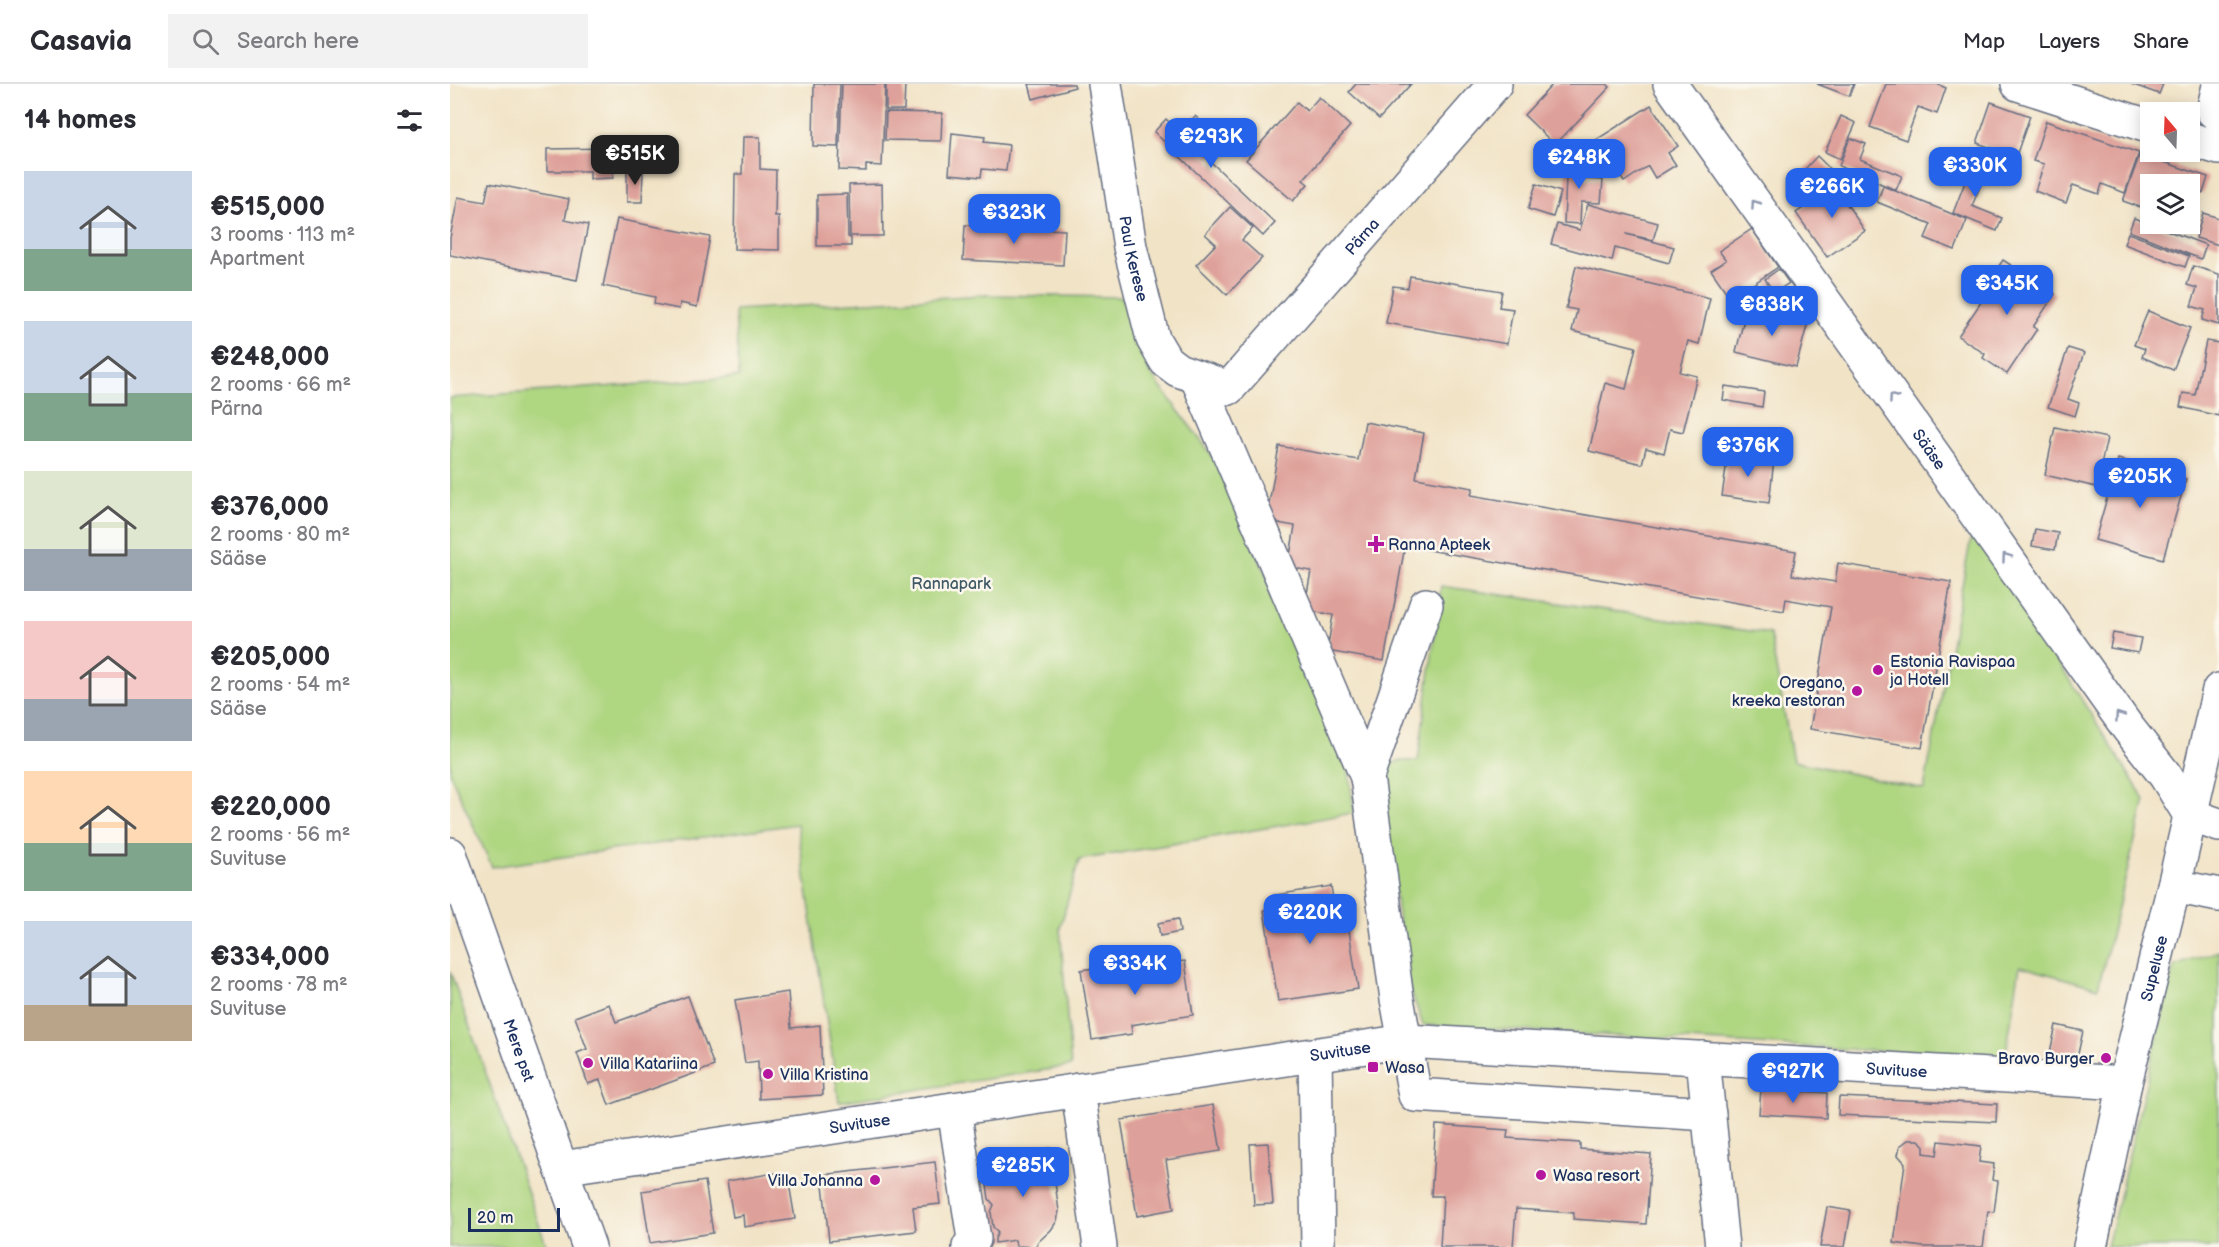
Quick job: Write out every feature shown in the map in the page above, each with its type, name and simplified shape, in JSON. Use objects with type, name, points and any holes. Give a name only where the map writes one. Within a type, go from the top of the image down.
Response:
[{"type":"street","name":"Paul Kerese","points":[[1105,84],[1130,247],[1153,339],[1166,361],[1178,370],[1229,388]]},
{"type":"street","name":"Pärna","points":[[1229,388],[1495,84]]},
{"type":"street","name":"Sääse","points":[[1670,84],[2121,718],[2165,775],[2205,820]]},
{"type":"street","points":[[2018,84],[2140,123]]},
{"type":"street","points":[[2219,86],[2213,111],[2219,116]]},
{"type":"street","points":[[2200,142],[2219,148]]},
{"type":"street","points":[[1197,378],[1367,777],[1397,999],[1415,1095],[1709,1114]]},
{"type":"street","points":[[1367,777],[1426,605]]},
{"type":"street","name":"Supeluse","points":[[2090,1247],[2124,1083],[2174,886],[2205,820],[2219,690]]},
{"type":"street","name":"Mere pst","points":[[450,855],[589,1247]]},
{"type":"street","points":[[2174,886],[2219,895]]},
{"type":"street","name":"Suvituse","points":[[561,1168],[1406,1041],[2124,1083]]},
{"type":"street","points":[[1315,1055],[1318,1247]]},
{"type":"street","points":[[1703,1058],[1722,1247]]},
{"type":"street","points":[[1078,1090],[1100,1247]]},
{"type":"street","points":[[954,1109],[974,1239],[969,1247]]},
{"type":"green space","name":"Rannapark","points":[[983,295],[1122,297],[1150,373],[1217,462],[1348,763],[1354,813],[1079,860],[1060,928],[1071,1066],[839,1102],[797,824],[492,867],[450,774],[450,398],[739,377],[735,310]]},
{"type":"green space","points":[[1973,527],[2145,800],[2098,988],[2020,966],[2005,1058],[1423,1025],[1406,977],[1381,784],[1386,766],[1398,761],[1418,761],[1441,586],[1770,634],[1793,761],[1924,789]]},
{"type":"green space","points":[[2219,951],[2219,1247],[2107,1247],[2174,966]]},
{"type":"green space","points":[[450,971],[547,1247],[450,1247]]},
{"type":"building","points":[[814,84],[840,84],[838,147],[813,146]]},
{"type":"building","points":[[842,84],[885,84],[882,166],[866,165],[866,171],[839,170]]},
{"type":"building","points":[[886,84],[905,84],[904,110],[886,110]]},
{"type":"building","points":[[1029,84],[1074,84],[1075,87],[1033,99]]},
{"type":"building","points":[[1356,84],[1411,84],[1379,119],[1349,92]]},
{"type":"building","points":[[1553,84],[1607,84],[1610,87],[1555,145],[1524,115]]},
{"type":"building","points":[[1817,84],[1854,84],[1849,96]]},
{"type":"building","points":[[1886,84],[1937,84],[1946,88],[1937,114],[1918,107],[1906,140],[1870,127]]},
{"type":"building","points":[[2131,84],[2163,84],[2159,94]]},
{"type":"building","points":[[1319,97],[1350,126],[1303,180],[1308,184],[1293,201],[1246,160],[1297,102],[1307,111]]},
{"type":"building","points":[[1991,102],[2030,116],[2016,156],[1977,143]]},
{"type":"building","points":[[1651,105],[1678,146],[1668,153],[1676,165],[1655,178],[1648,166],[1624,182],[1596,140]]},
{"type":"building","points":[[886,112],[942,113],[941,141],[885,140]]},
{"type":"building","points":[[1195,116],[1204,124],[1201,127],[1215,140],[1211,144],[1216,150],[1209,158],[1191,143],[1275,223],[1263,236],[1154,132],[1166,119],[1180,133]]},
{"type":"building","points":[[1841,116],[1856,123],[1840,159],[1825,152]]},
{"type":"building","points":[[2046,121],[2139,153],[2125,193],[2102,184],[2099,194],[2073,185],[2066,203],[2035,191],[2044,164],[2033,161]]},
{"type":"building","points":[[952,133],[985,137],[984,142],[1009,145],[1006,171],[982,169],[981,177],[949,174]]},
{"type":"building","points":[[743,137],[760,137],[760,169],[776,170],[775,216],[779,216],[779,250],[734,249],[735,174],[742,174]]},
{"type":"building","points":[[1850,138],[1866,144],[1860,159],[1902,176],[1896,190],[1839,166]]},
{"type":"building","points":[[613,148],[613,178],[590,179],[590,171],[547,171],[547,149]]},
{"type":"building","points":[[2140,154],[2140,162],[2164,162],[2199,174],[2140,174],[2140,207],[2123,201]]},
{"type":"building","points":[[1567,155],[1584,156],[1583,179],[1603,180],[1601,203],[1581,202],[1580,224],[1564,223]]},
{"type":"building","points":[[1817,156],[1834,173],[1812,196],[1795,180]]},
{"type":"building","points":[[1974,159],[1989,165],[1972,206],[2002,218],[1997,231],[1953,213]]},
{"type":"building","points":[[627,170],[643,170],[642,202],[627,202]]},
{"type":"building","points":[[2200,174],[2208,177],[2203,193],[2200,192]]},
{"type":"building","points":[[1850,176],[1856,183],[1840,194],[1865,231],[1827,257],[1796,213]]},
{"type":"building","points":[[489,183],[569,199],[565,220],[588,225],[577,280],[450,255],[450,238],[458,197],[485,202]]},
{"type":"building","points":[[882,184],[883,236],[850,236],[849,185]]},
{"type":"building","points":[[1536,184],[1561,192],[1553,217],[1528,209]]},
{"type":"building","points":[[1883,186],[1967,220],[1955,250],[1925,238],[1931,224],[1877,202]]},
{"type":"building","points":[[847,194],[848,237],[851,238],[851,246],[817,246],[817,195]]},
{"type":"building","points":[[1588,204],[1658,223],[1653,240],[1626,234],[1674,247],[1669,263],[1615,248],[1612,261],[1551,244],[1557,224],[1580,230]]},
{"type":"building","points":[[1230,207],[1253,228],[1242,240],[1262,258],[1227,295],[1196,265],[1216,244],[1205,234]]},
{"type":"building","points":[[2203,213],[2219,218],[2219,245],[2196,238],[2197,234],[2200,234]]},
{"type":"building","points":[[2134,218],[2140,220],[2140,234],[2177,234],[2206,245],[2201,259],[2129,231]]},
{"type":"building","points":[[617,219],[710,237],[697,307],[680,303],[679,309],[654,304],[655,297],[603,286]]},
{"type":"building","points":[[965,225],[1065,230],[1063,265],[963,260]]},
{"type":"building","points":[[1752,229],[1778,267],[1749,287],[1753,293],[1735,305],[1711,270],[1726,260],[1719,251]]},
{"type":"building","points":[[2128,233],[2189,256],[2185,267],[2124,244]]},
{"type":"building","points":[[2003,260],[2055,294],[2033,327],[2037,329],[2007,374],[1983,358],[1985,354],[1958,336],[1990,289],[1985,286]]},
{"type":"building","points":[[1576,266],[1710,298],[1699,344],[1688,341],[1680,372],[1697,376],[1683,432],[1670,429],[1664,453],[1646,448],[1642,464],[1589,451],[1605,383],[1626,389],[1636,347],[1572,331],[1577,310],[1566,308]]},
{"type":"building","points":[[2193,266],[2219,274],[2219,325],[2202,320],[2205,310],[2191,306],[2197,288],[2187,285]]},
{"type":"building","points":[[1779,269],[1789,283],[1774,293],[1765,279]]},
{"type":"building","points":[[1410,276],[1502,291],[1499,307],[1513,309],[1507,344],[1386,323],[1393,286],[1408,288]]},
{"type":"building","points":[[1747,307],[1808,322],[1796,367],[1736,352]]},
{"type":"building","points":[[2148,311],[2190,328],[2173,370],[2142,357],[2145,349],[2134,345]]},
{"type":"building","points":[[2206,341],[2219,343],[2219,416],[2180,407],[2183,393],[2195,395]]},
{"type":"building","points":[[2068,348],[2084,353],[2068,399],[2079,403],[2075,416],[2048,407]]},
{"type":"building","points":[[1725,386],[1764,392],[1762,407],[1723,400]]},
{"type":"building","name":"Estonia Ravispaa ja Hotell","points":[[1365,422],[1424,433],[1416,478],[1473,488],[1471,495],[1796,551],[1792,575],[1835,582],[1838,563],[1951,582],[1922,748],[1810,729],[1831,607],[1786,599],[1784,611],[1405,546],[1384,661],[1327,651],[1333,615],[1304,610],[1311,571],[1288,567],[1295,526],[1266,521],[1279,446],[1358,460]]},
{"type":"building","points":[[2055,427],[2107,438],[2096,487],[2045,475]]},
{"type":"building","points":[[1728,454],[1774,460],[1769,503],[1722,496]]},
{"type":"building","points":[[2118,459],[2186,479],[2163,559],[2095,540]]},
{"type":"building","points":[[2035,529],[2058,533],[2055,550],[2032,546]]},
{"type":"building","points":[[2113,633],[2141,638],[2138,653],[2110,648]]},
{"type":"building","points":[[1331,886],[1333,899],[1344,898],[1358,989],[1278,1001],[1264,910],[1277,908],[1275,895]]},
{"type":"building","points":[[1178,919],[1180,932],[1160,936],[1158,923]]},
{"type":"building","points":[[1185,961],[1193,1015],[1131,1025],[1132,1034],[1092,1040],[1081,970],[1136,962],[1136,967]]},
{"type":"building","points":[[788,992],[791,1028],[820,1025],[823,1095],[759,1099],[758,1061],[745,1063],[735,1000]]},
{"type":"building","points":[[688,996],[714,1066],[609,1105],[600,1080],[588,1084],[577,1053],[587,1049],[575,1017],[609,1004],[616,1022]]},
{"type":"building","points":[[2056,1025],[2083,1031],[2074,1072],[2047,1066]]},
{"type":"building","points":[[1761,1089],[1827,1093],[1826,1118],[1759,1114]]},
{"type":"building","points":[[1839,1097],[1997,1104],[1996,1122],[1838,1115]]},
{"type":"building","points":[[1213,1105],[1221,1151],[1166,1160],[1174,1209],[1137,1216],[1121,1120]]},
{"type":"building","name":"Wasa resort","points":[[1436,1125],[1508,1130],[1507,1138],[1580,1143],[1580,1149],[1651,1154],[1646,1224],[1573,1219],[1574,1213],[1516,1209],[1513,1247],[1440,1247],[1443,1196],[1431,1196]]},
{"type":"building","points":[[1908,1140],[1919,1140],[1924,1146],[1924,1153],[1937,1155],[1939,1141],[1981,1146],[1979,1162],[1994,1164],[1992,1180],[1998,1181],[1994,1212],[1988,1211],[1983,1247],[1923,1247],[1894,1243],[1905,1163],[1898,1155],[1900,1146]]},
{"type":"building","points":[[1268,1143],[1273,1204],[1254,1205],[1250,1144]]},
{"type":"building","points":[[1050,1148],[1059,1211],[1057,1221],[1037,1243],[1037,1247],[1016,1246],[1015,1240],[995,1243],[998,1232],[993,1227],[991,1212],[994,1205],[989,1199],[987,1185],[990,1178],[985,1172],[983,1158],[1010,1154],[1012,1167],[1026,1166],[1030,1154]]},
{"type":"building","points":[[935,1162],[940,1204],[913,1207],[916,1231],[829,1241],[822,1175]]},
{"type":"building","points":[[775,1173],[777,1185],[789,1183],[795,1219],[744,1227],[743,1215],[733,1217],[727,1181]]},
{"type":"building","points":[[705,1181],[713,1233],[650,1243],[642,1191]]},
{"type":"building","points":[[1827,1207],[1851,1211],[1845,1247],[1820,1247]]},
{"type":"place","name":"Ranna Apteek","points":[[1376,544]]},
{"type":"place","name":"Estonia Ravispaa ja Hotell","points":[[1878,670]]},
{"type":"place","name":"Oregano, kreeka restoran","points":[[1857,691]]},
{"type":"place","name":"Bravo Burger","points":[[2106,1058]]},
{"type":"place","name":"Villa Katariina","points":[[588,1063]]},
{"type":"place","name":"Wasa","points":[[1373,1067]]},
{"type":"place","name":"Villa Kristina","points":[[768,1074]]},
{"type":"place","name":"Wasa resort","points":[[1541,1175]]},
{"type":"place","name":"Villa Johanna","points":[[875,1180]]}]
